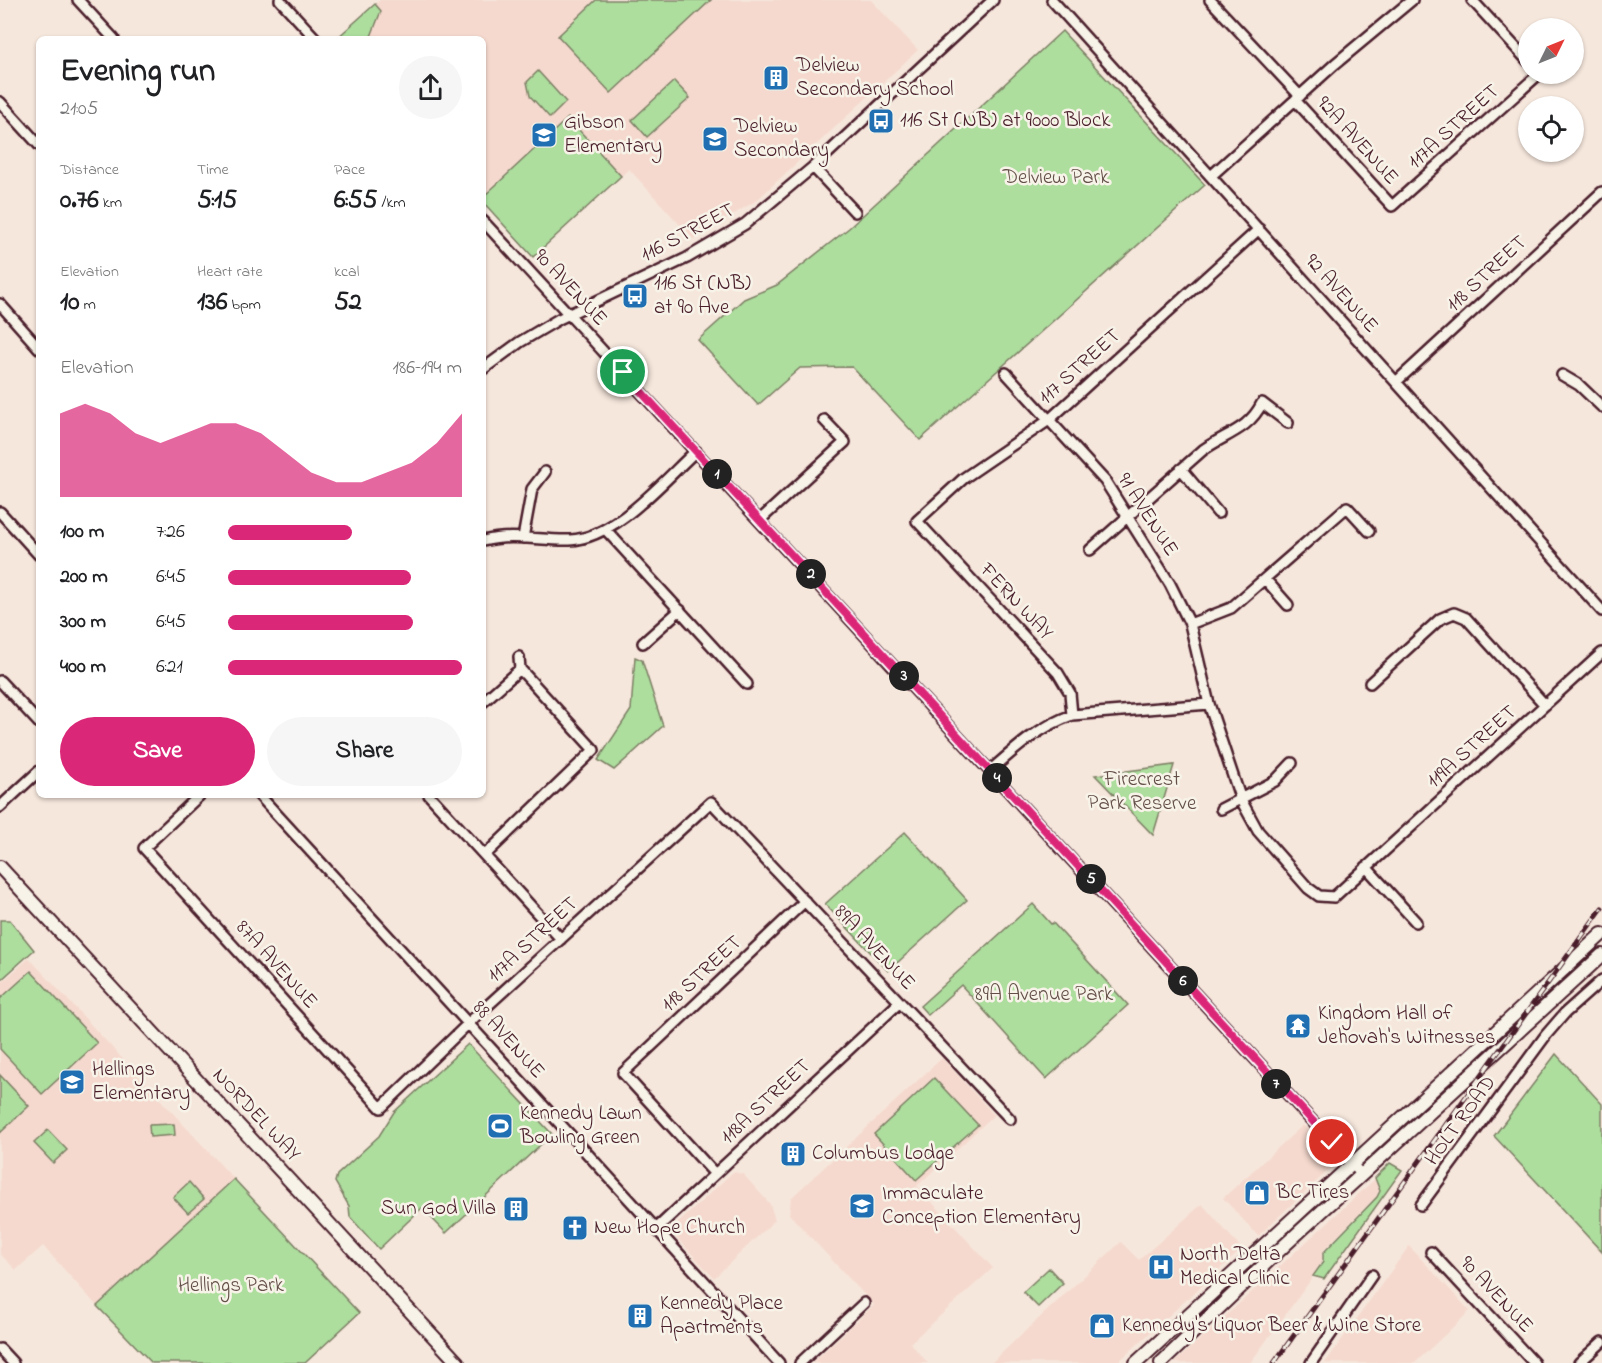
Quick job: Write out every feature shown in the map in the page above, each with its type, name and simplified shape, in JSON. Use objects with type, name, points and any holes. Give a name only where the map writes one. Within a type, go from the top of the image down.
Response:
[{"type":"main road","name":"NORDEL WAY","points":[[0,867],[458,1363]]},
{"type":"main road","points":[[1136,1363],[1602,934]]},
{"type":"main road","points":[[1161,1363],[1362,1174],[1602,955]]},
{"type":"main road","points":[[1459,1085],[1463,1072],[1468,1066],[1468,1057]]},
{"type":"main road","points":[[1145,1363],[1154,1346]]},
{"type":"street","points":[[78,0],[111,36]]},
{"type":"street","points":[[280,0],[313,36]]},
{"type":"street","name":"116 STREET","points":[[486,367],[520,342],[569,314],[715,243],[770,205],[993,0]]},
{"type":"street","name":"92 AVENUE","points":[[1052,0],[1602,611]]},
{"type":"street","name":"92A AVENUE","points":[[1210,0],[1392,206]]},
{"type":"street","points":[[1211,176],[1412,0]]},
{"type":"street","points":[[1472,0],[1518,50]]},
{"type":"street","name":"117A STREET","points":[[1392,206],[1528,84]]},
{"type":"street","points":[[0,102],[36,142]]},
{"type":"street","points":[[813,167],[855,212]]},
{"type":"street","name":"118 STREET","points":[[1396,382],[1602,192]]},
{"type":"street","name":"90 AVENUE","points":[[486,224],[1362,1174]]},
{"type":"street","name":"117 STREET","points":[[917,521],[964,478],[1049,420],[1259,229]]},
{"type":"street","points":[[0,304],[36,345]]},
{"type":"street","name":"91 AVENUE","points":[[1006,373],[1105,481],[1170,584],[1190,624],[1209,704],[1241,800],[1258,831],[1308,888],[1319,896],[1334,897]]},
{"type":"street","points":[[1562,375],[1598,397],[1602,407]]},
{"type":"street","points":[[1090,550],[1216,440],[1234,434],[1255,417],[1262,403],[1288,423]]},
{"type":"street","points":[[760,520],[845,442],[824,420]]},
{"type":"street","points":[[486,540],[504,537],[572,540],[606,530],[696,451]]},
{"type":"street","points":[[1181,469],[1218,513]]},
{"type":"street","points":[[523,538],[531,489],[545,471]]},
{"type":"street","points":[[1190,624],[1231,608],[1347,507],[1368,531]]},
{"type":"street","points":[[0,512],[36,552]]},
{"type":"street","name":"FERN WAY","points":[[917,521],[1058,673],[1070,693],[1072,715]]},
{"type":"street","points":[[606,530],[747,684]]},
{"type":"street","points":[[1265,579],[1288,605]]},
{"type":"street","points":[[644,644],[680,610]]},
{"type":"street","points":[[1370,683],[1440,619],[1454,613],[1466,618],[1545,705]]},
{"type":"street","name":"119A STREET","points":[[1334,897],[1602,653]]},
{"type":"street","points":[[485,855],[594,750],[520,669],[519,657]]},
{"type":"street","points":[[486,699],[520,669]]},
{"type":"street","points":[[0,681],[36,720]]},
{"type":"street","points":[[991,770],[1032,733],[1052,722],[1072,715],[1209,704]]},
{"type":"street","points":[[1221,809],[1275,781],[1292,763]]},
{"type":"street","points":[[0,807],[36,774]]},
{"type":"street","name":"87A AVENUE","points":[[197,798],[144,848],[381,1108]]},
{"type":"street","name":"88 AVENUE","points":[[262,798],[778,1363]]},
{"type":"street","points":[[432,798],[561,939]]},
{"type":"street","name":"117A STREET","points":[[381,1108],[711,802]]},
{"type":"street","name":"89A AVENUE","points":[[711,802],[1011,1119]]},
{"type":"street","points":[[1366,867],[1416,922]]},
{"type":"street","name":"118 STREET","points":[[715,1174],[624,1073],[805,901]]},
{"type":"street","name":"HOLT ROAD","points":[[1421,1204],[1545,1035],[1565,1013],[1602,980]]},
{"type":"street","name":"118A STREET","points":[[656,1229],[900,1002]]},
{"type":"street","name":"90 AVENUE","points":[[1431,1252],[1534,1363]]},
{"type":"street","points":[[1311,1363],[1372,1275]]},
{"type":"street","points":[[800,1363],[864,1303]]},
{"type":"street","points":[[1580,1363],[1602,1342]]},
{"type":"street","points":[[0,1349],[13,1363]]},
{"type":"shaded area","name":"Delview Secondary","points":[[380,0],[871,0],[918,50],[757,200],[693,239],[629,169],[533,257],[486,205],[486,36],[339,36]]},
{"type":"shaded area","name":"Hellings Elementary","points":[[29,958],[234,1179],[97,1306],[43,1246],[16,1270],[0,1254],[0,984]]},
{"type":"shaded area","name":"Immaculate Conception Elementary","points":[[942,1058],[994,1115],[917,1186],[993,1268],[910,1343],[928,1363],[812,1363],[874,1305],[789,1214],[791,1198]]},
{"type":"shaded area","points":[[1303,1125],[1331,1155],[1333,1166],[1258,1236],[1223,1198]]},
{"type":"shaded area","points":[[733,1172],[743,1174],[770,1204],[775,1220],[714,1278],[675,1236],[676,1225]]},
{"type":"shaded area","points":[[1375,1179],[1380,1190],[1377,1196],[1322,1252],[1322,1261],[1310,1281],[1250,1363],[1174,1363]]},
{"type":"shaded area","points":[[1202,1204],[1242,1249],[1117,1363],[991,1363],[1121,1242],[1139,1260]]},
{"type":"shaded area","points":[[1409,1246],[1470,1311],[1415,1363],[1325,1363]]},
{"type":"green space","points":[[596,0],[711,0],[611,93],[558,36]]},
{"type":"green space","points":[[375,4],[381,11],[371,36],[339,36]]},
{"type":"green space","name":"Delview Park","points":[[1062,31],[1205,185],[920,440],[852,367],[800,368],[758,405],[698,340],[744,299],[777,285],[849,228]]},
{"type":"green space","points":[[538,71],[566,102],[550,118],[530,96],[527,82]]},
{"type":"green space","points":[[674,81],[690,98],[647,137],[632,120]]},
{"type":"green space","points":[[568,118],[621,176],[533,257],[486,205],[486,194]]},
{"type":"green space","points":[[635,657],[642,660],[663,726],[614,770],[598,760],[631,710]]},
{"type":"green space","name":"Firecrest Park Reserve","points":[[1174,765],[1153,835],[1095,775]]},
{"type":"green space","points":[[905,832],[967,900],[888,971],[825,904]]},
{"type":"green space","name":"89A Avenue Park","points":[[1033,904],[1128,1005],[1046,1079],[961,985],[928,1015],[920,1006]]},
{"type":"green space","points":[[0,920],[10,920],[34,950],[0,981]]},
{"type":"green space","points":[[31,971],[97,1043],[42,1094],[0,1049],[0,999]]},
{"type":"green space","points":[[468,1044],[552,1134],[446,1233],[422,1208],[379,1249],[350,1217],[349,1206],[335,1182],[337,1175],[379,1136],[394,1112]]},
{"type":"green space","points":[[1556,1054],[1602,1104],[1602,1252],[1494,1136]]},
{"type":"green space","points":[[0,1075],[29,1106],[0,1133]]},
{"type":"green space","points":[[934,1078],[978,1125],[916,1180],[874,1134]]},
{"type":"green space","points":[[174,1124],[175,1135],[150,1137],[149,1125]]},
{"type":"green space","points":[[48,1130],[67,1150],[53,1163],[34,1143]]},
{"type":"green space","points":[[1390,1163],[1402,1170],[1324,1279],[1313,1276],[1323,1262],[1323,1253],[1377,1197],[1380,1191],[1375,1178]]},
{"type":"green space","name":"Hellings Park","points":[[234,1179],[359,1313],[305,1363],[152,1363],[97,1306]]},
{"type":"green space","points":[[189,1182],[204,1199],[188,1213],[173,1197]]},
{"type":"green space","points":[[1049,1268],[1063,1283],[1038,1307],[1023,1292]]},
{"type":"railway","points":[[1274,1363],[1602,908]]},
{"type":"place","name":"Delview Secondary School","points":[[776,78]]},
{"type":"place","name":"116 St (NB) at 9000 Block","points":[[881,121]]},
{"type":"place","name":"Gibson Elementary","points":[[544,135]]},
{"type":"place","name":"Delview Secondary","points":[[715,139]]},
{"type":"place","name":"116 St (NB) at 90 Ave","points":[[635,296]]},
{"type":"place","name":"Kingdom Hall of Jehovah's Witnesses","points":[[1298,1026]]},
{"type":"place","name":"Hellings Elementary","points":[[72,1082]]},
{"type":"place","name":"Kennedy Lawn Bowling Green","points":[[500,1126]]},
{"type":"place","name":"Columbus Lodge","points":[[793,1154]]},
{"type":"place","name":"BC Tires","points":[[1257,1193]]},
{"type":"place","name":"Immaculate Conception Elementary","points":[[862,1206]]},
{"type":"place","name":"Sun God Villa","points":[[516,1209]]},
{"type":"place","name":"New Hope Church","points":[[575,1228]]},
{"type":"place","name":"North Delta Medical Clinic","points":[[1161,1267]]},
{"type":"place","name":"Kennedy Place Apartments","points":[[640,1316]]},
{"type":"place","name":"Kennedy's Liquor Beer & Wine Store","points":[[1102,1326]]},
{"type":"route","points":[[623,372],[1332,1142]]}]
